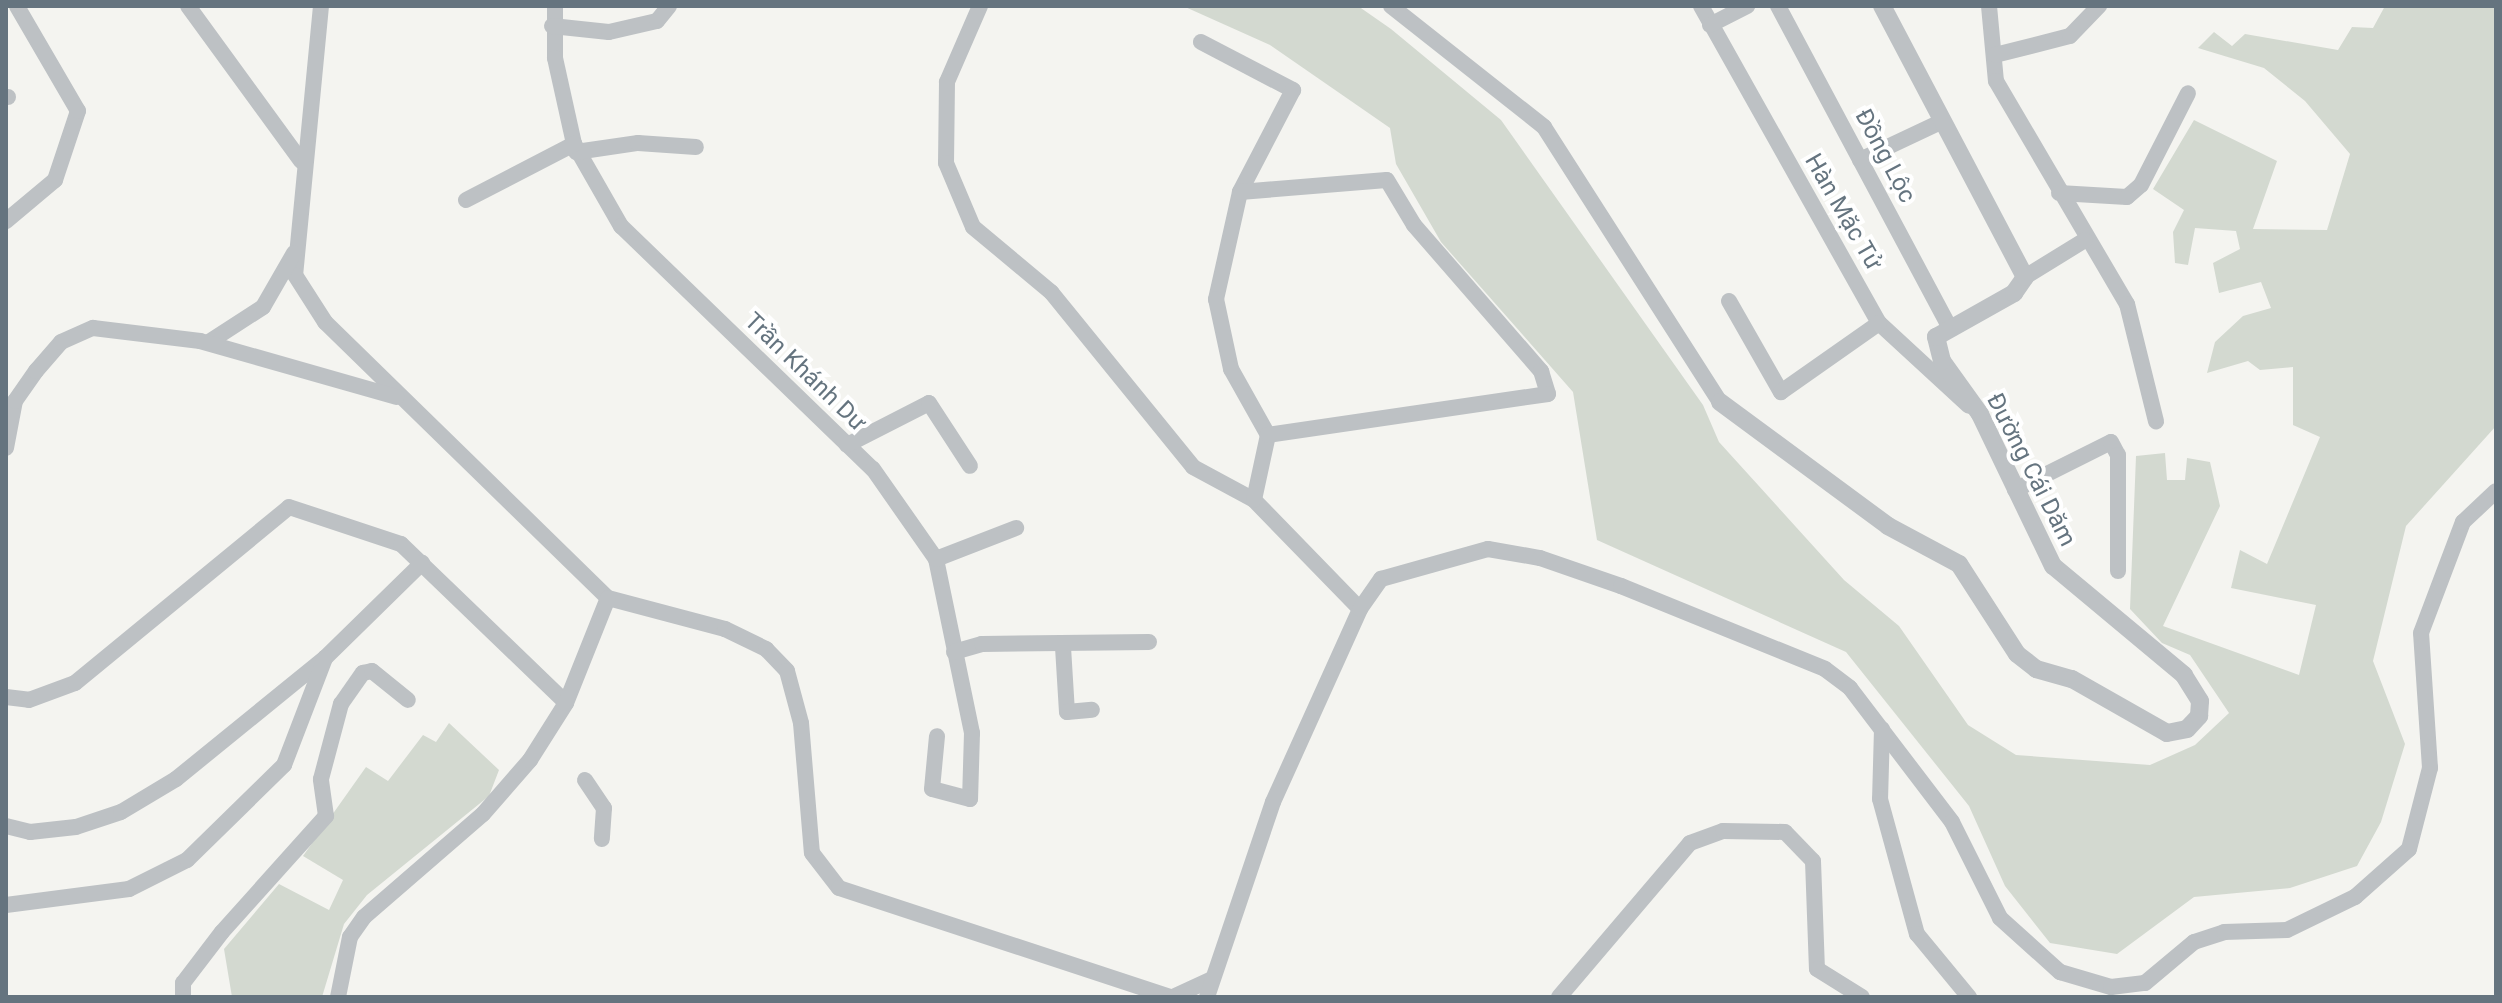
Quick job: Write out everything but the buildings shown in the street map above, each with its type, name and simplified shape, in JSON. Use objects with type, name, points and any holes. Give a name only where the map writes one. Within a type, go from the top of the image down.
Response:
[{"type":"street","points":[[6,221],[55,180],[78,111],[17,6]]},
{"type":"street","points":[[188,6],[301,161]]},
{"type":"street","points":[[321,6],[301,161],[295,275],[325,322],[608,598],[725,629],[766,649],[787,671],[801,723],[812,853],[839,888],[1172,997],[1212,979]]},
{"type":"street","name":"Trần Khánh Dư","points":[[555,6],[552,26],[575,148],[645,257],[847,445],[905,507],[936,559],[972,733],[970,799],[932,789],[937,736]]},
{"type":"street","points":[[552,26],[609,32],[657,21],[669,6]]},
{"type":"street","points":[[980,6],[947,82],[946,163],[973,227],[1051,292],[1193,467],[1254,500],[1360,609]]},
{"type":"street","points":[[1391,6],[1544,127],[1720,402]]},
{"type":"street","name":"Hàn Mặc Tử","points":[[1701,6],[1879,323],[1980,414]]},
{"type":"street","points":[[1710,25],[1747,6]]},
{"type":"street","name":"Đồng Lộc","points":[[1778,6],[1950,328]]},
{"type":"street","points":[[1882,6],[2025,277]]},
{"type":"street","points":[[1989,6],[1996,81],[2136,325],[2156,421]]},
{"type":"street","points":[[1995,55],[2070,36],[2099,6]]},
{"type":"street","points":[[1201,42],[1293,90],[1240,192],[1216,299],[1231,369],[1268,435],[1254,500]]},
{"type":"street","points":[[2059,193],[2127,197],[2141,185],[2188,93]]},
{"type":"street","points":[[1860,160],[1943,121]]},
{"type":"street","points":[[466,200],[575,148],[638,143],[696,147]]},
{"type":"street","points":[[1240,192],[1387,180],[1414,225],[1541,371],[1548,394],[1268,435]]},
{"type":"street","points":[[1950,328],[2014,293],[2025,277],[2085,240]]},
{"type":"street","points":[[6,448],[15,401],[61,342],[93,328],[215,343],[263,307],[295,252]]},
{"type":"street","points":[[1729,301],[1781,392],[1879,323]]},
{"type":"street","name":"Đường Cái Dăm","points":[[1720,402],[1888,526],[1959,564],[2017,654],[2036,669],[2072,679],[2167,733],[2187,729],[2200,701],[2184,675],[2053,566],[1980,414],[1936,346],[1950,328]]},
{"type":"street","points":[[200,341],[402,399]]},
{"type":"street","points":[[847,445],[929,403],[970,466]]},
{"type":"street","points":[[2015,490],[2111,442],[2118,455],[2118,571]]},
{"type":"street","points":[[1207,997],[1273,802],[1360,609],[1381,579],[1426,561],[1488,549],[1540,558],[1825,669],[1882,729],[1952,822],[2000,918],[2060,972],[2111,987],[2145,983],[2194,942],[2224,932],[2287,930],[2355,897],[2409,849],[2430,768],[2421,633],[2463,522],[2496,491]]},
{"type":"street","points":[[6,697],[29,700],[75,683],[289,507],[379,533],[422,563],[566,703]]},
{"type":"street","points":[[936,559],[1016,528]]},
{"type":"street","points":[[6,826],[30,832],[76,827],[121,812],[176,779],[325,658],[422,563]]},
{"type":"street","points":[[338,997],[350,937],[364,917],[483,814],[530,760],[566,703],[608,598]]},
{"type":"street","points":[[954,652],[982,644],[1063,647],[1149,642]]},
{"type":"street","points":[[1063,647],[1067,712],[1092,710]]},
{"type":"street","points":[[6,905],[129,889],[187,860],[284,765],[325,658]]},
{"type":"street","points":[[183,997],[183,983],[222,932],[326,816],[321,779],[341,704],[363,673],[372,671],[408,700]]},
{"type":"street","points":[[1882,729],[1880,799],[1917,934],[1969,997]]},
{"type":"street","points":[[585,780],[604,808],[602,839]]},
{"type":"street","points":[[1559,997],[1690,843],[1738,831],[1785,832],[1813,861],[1817,969],[1862,997]]},
{"type":"shaded area","points":[[1183,6],[1358,6],[1391,29],[1501,120],[1703,405],[1719,442],[1844,580],[1899,626],[1968,725],[2016,755],[2150,765],[2195,745],[2229,713],[2190,655],[2162,643],[2130,609],[2136,456],[2165,453],[2167,480],[2185,480],[2187,458],[2210,462],[2220,506],[2163,626],[2299,675],[2316,605],[2231,588],[2240,550],[2267,564],[2320,437],[2293,425],[2293,367],[2260,370],[2248,361],[2207,373],[2215,342],[2243,316],[2271,308],[2261,282],[2219,293],[2213,263],[2240,249],[2236,231],[2195,228],[2188,265],[2175,263],[2173,232],[2184,210],[2153,189],[2194,120],[2277,161],[2253,229],[2327,230],[2350,154],[2305,101],[2264,68],[2198,48],[2214,32],[2232,46],[2245,34],[2338,50],[2352,27],[2373,28],[2385,6],[2496,6],[2496,426],[2406,526],[2373,661],[2405,744],[2381,822],[2357,866],[2290,888],[2194,897],[2117,954],[2050,943],[2005,886],[1969,806],[1846,652],[1597,540],[1573,392],[1441,242],[1396,164],[1390,128],[1270,45]]},
{"type":"shaded area","points":[[449,723],[499,770],[489,796],[367,895],[344,924],[322,997],[232,997],[224,949],[279,884],[329,910],[343,880],[303,856],[366,767],[388,781],[423,735],[436,742]]}]
